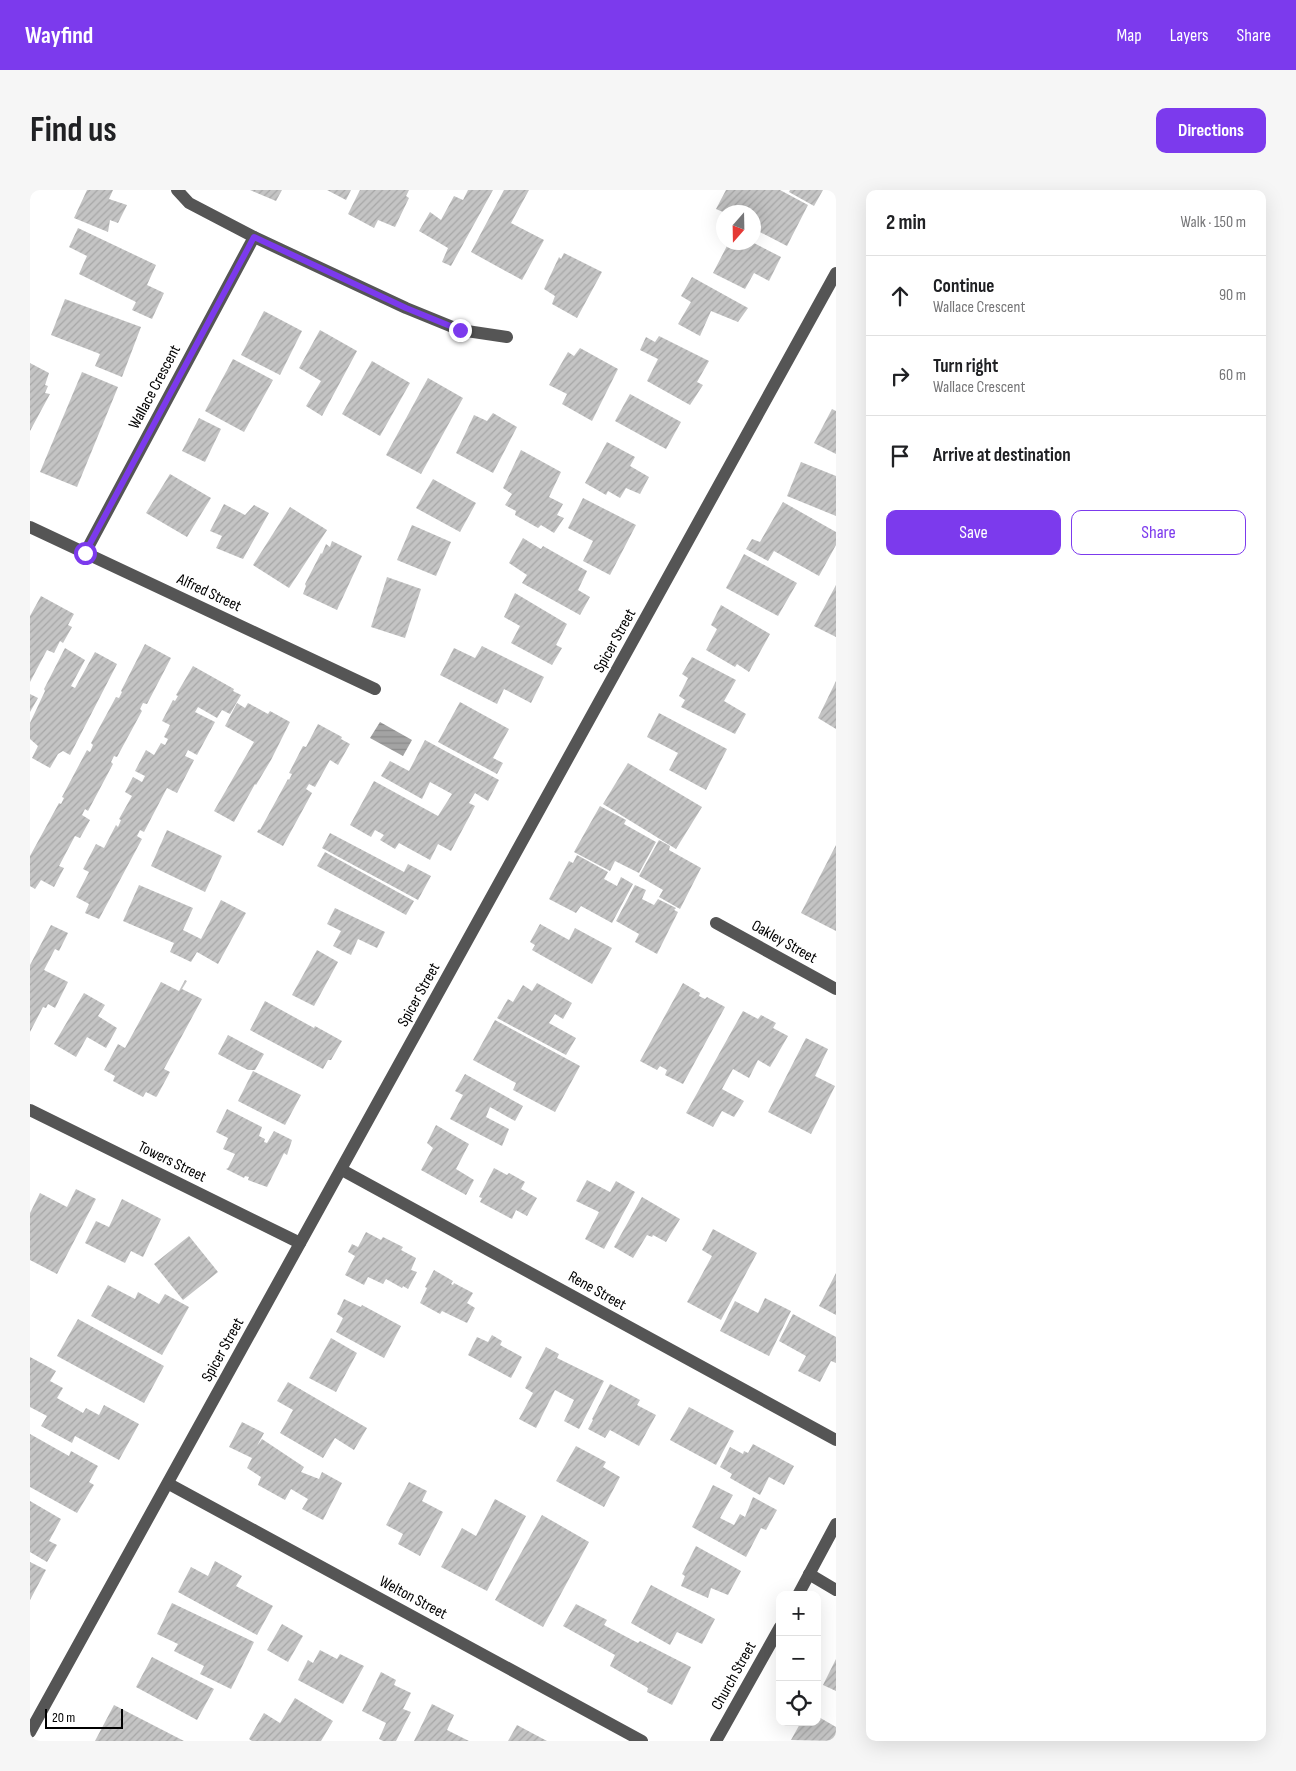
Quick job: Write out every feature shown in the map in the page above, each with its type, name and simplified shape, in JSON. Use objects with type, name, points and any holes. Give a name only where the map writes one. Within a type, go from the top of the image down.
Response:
[{"type":"street","points":[[177,190],[189,203],[254,237],[406,308],[460,330],[507,337]]},
{"type":"street","name":"Wallace Crescent","points":[[85,553],[254,237]]},
{"type":"street","name":"Spicer Street","points":[[30,1732],[836,273]]},
{"type":"street","name":"Alfred Street","points":[[30,527],[375,689]]},
{"type":"street","name":"Oakley Street","points":[[716,923],[836,989]]},
{"type":"street","name":"Towers Street","points":[[30,1110],[300,1243]]},
{"type":"street","name":"Rene Street","points":[[342,1170],[836,1440]]},
{"type":"street","name":"Welton Street","points":[[168,1484],[642,1741]]},
{"type":"street","points":[[800,1591],[836,1524]]},
{"type":"street","points":[[809,1574],[836,1590]]},
{"type":"street","name":"Church Street","points":[[716,1741],[776,1634]]},
{"type":"shaded area","points":[[380,722],[412,740],[403,756],[370,738]]},
{"type":"building","points":[[87,190],[113,190],[109,199],[127,205],[118,223],[110,220],[108,232],[74,218]]},
{"type":"building","points":[[250,190],[282,190],[276,201]]},
{"type":"building","points":[[327,190],[351,190],[346,200]]},
{"type":"building","points":[[360,190],[409,190],[406,196],[409,198],[395,227],[378,220],[374,228],[348,214]]},
{"type":"building","points":[[468,190],[493,190],[451,266],[442,262],[448,248],[419,231],[430,212],[441,220],[454,196],[463,200]]},
{"type":"building","points":[[504,190],[529,190],[511,223],[544,240],[522,280],[471,252]]},
{"type":"building","points":[[726,190],[780,190],[808,205],[787,246],[761,233],[761,205],[718,205]]},
{"type":"building","points":[[790,190],[823,190],[814,206],[789,192]]},
{"type":"building","points":[[78,228],[156,265],[147,285],[164,293],[152,319],[132,310],[136,302],[79,274],[87,256],[69,247]]},
{"type":"building","points":[[761,247],[781,257],[769,281],[754,273],[745,289],[713,273],[725,250],[761,250]]},
{"type":"building","points":[[564,253],[602,272],[577,318],[552,304],[555,296],[544,289],[559,257],[561,259]]},
{"type":"building","points":[[692,277],[748,308],[738,322],[711,311],[700,336],[678,324],[691,302],[681,296]]},
{"type":"building","points":[[65,299],[141,327],[122,377],[95,366],[100,354],[51,335]]},
{"type":"building","points":[[264,311],[302,331],[280,375],[241,355]]},
{"type":"building","points":[[320,330],[357,351],[322,416],[306,406],[321,381],[299,368]]},
{"type":"building","points":[[659,336],[709,361],[697,382],[703,385],[690,405],[647,381],[658,359],[640,350],[646,337],[655,342]]},
{"type":"building","points":[[580,348],[618,369],[592,421],[562,404],[567,394],[549,385],[568,352],[574,356]]},
{"type":"building","points":[[233,359],[273,380],[244,432],[205,411]]},
{"type":"building","points":[[372,361],[410,383],[380,436],[342,414]]},
{"type":"building","points":[[30,363],[49,373],[45,385],[48,386],[45,393],[50,394],[30,431]]},
{"type":"building","points":[[82,372],[118,387],[77,487],[40,472]]},
{"type":"building","points":[[428,378],[463,398],[421,474],[386,455]]},
{"type":"building","points":[[630,394],[681,422],[666,449],[615,421]]},
{"type":"building","points":[[832,409],[836,411],[836,454],[814,443]]},
{"type":"building","points":[[493,413],[517,427],[493,473],[456,453],[474,415],[487,421]]},
{"type":"building","points":[[199,418],[221,429],[205,462],[182,451]]},
{"type":"building","points":[[607,442],[635,457],[630,466],[649,477],[640,494],[626,488],[620,498],[608,491],[606,495],[585,483]]},
{"type":"building","points":[[521,450],[561,472],[549,497],[563,504],[557,515],[564,518],[554,533],[541,525],[538,528],[515,515],[516,511],[505,505],[512,494],[503,488]]},
{"type":"building","points":[[801,462],[836,476],[836,516],[787,496]]},
{"type":"building","points":[[170,474],[211,498],[187,537],[146,513]]},
{"type":"building","points":[[433,479],[476,503],[460,532],[416,508]]},
{"type":"building","points":[[583,498],[636,525],[610,575],[583,561],[593,541],[568,528]]},
{"type":"building","points":[[783,502],[836,532],[836,545],[819,576],[774,551],[768,561],[746,549],[752,539],[760,542]]},
{"type":"building","points":[[224,504],[245,515],[254,505],[269,513],[243,559],[216,548],[222,536],[210,531]]},
{"type":"building","points":[[290,507],[327,530],[289,588],[253,565]]},
{"type":"building","points":[[412,525],[451,542],[436,576],[397,560]]},
{"type":"building","points":[[523,538],[541,549],[543,546],[587,571],[578,590],[590,597],[580,615],[522,583],[527,575],[509,563]]},
{"type":"building","points":[[332,541],[362,556],[337,610],[303,594],[305,584],[321,553],[326,544],[330,547]]},
{"type":"building","points":[[744,554],[797,583],[778,616],[726,588]]},
{"type":"building","points":[[387,577],[421,589],[405,638],[371,627]]},
{"type":"building","points":[[836,585],[836,637],[814,626]]},
{"type":"building","points":[[515,593],[567,624],[556,645],[562,648],[552,665],[511,643],[520,626],[504,617]]},
{"type":"building","points":[[41,596],[74,614],[68,625],[72,627],[63,643],[60,641],[54,653],[47,650],[30,682],[30,616]]},
{"type":"building","points":[[721,605],[770,634],[749,672],[737,664],[735,667],[706,650],[717,629],[711,625]]},
{"type":"building","points":[[145,644],[171,658],[147,704],[143,703],[140,709],[142,711],[117,757],[114,756],[111,762],[113,764],[88,811],[85,809],[82,815],[90,820],[80,838],[75,836],[59,866],[64,868],[54,887],[41,880],[35,889],[30,886],[30,856],[59,803],[61,804],[64,798],[62,797],[87,750],[90,752],[93,745],[91,743],[116,697],[119,698]]},
{"type":"building","points":[[482,646],[544,677],[531,703],[504,689],[497,704],[440,675],[454,648],[475,658]]},
{"type":"building","points":[[65,648],[85,660],[71,686],[75,688],[95,652],[117,664],[70,755],[63,751],[58,754],[50,768],[32,758],[38,746],[30,739],[30,723],[45,691],[44,689]]},
{"type":"building","points":[[692,657],[736,680],[724,701],[746,714],[735,734],[681,707],[685,700],[679,696],[688,678],[682,674]]},
{"type":"building","points":[[193,666],[234,689],[233,691],[241,695],[230,714],[222,710],[217,718],[198,707],[195,712],[215,722],[197,755],[188,750],[185,756],[194,760],[177,793],[167,788],[144,832],[140,830],[137,836],[142,839],[99,919],[85,913],[89,904],[76,897],[89,872],[83,869],[96,844],[104,848],[116,825],[118,827],[121,820],[119,819],[132,796],[125,792],[133,777],[142,782],[145,776],[135,771],[146,750],[154,755],[161,743],[165,745],[168,739],[164,737],[170,725],[162,721],[173,700],[175,701],[178,696],[176,695]]},
{"type":"building","points":[[836,681],[836,729],[818,718]]},
{"type":"building","points":[[30,694],[38,698],[30,712]]},
{"type":"building","points":[[460,702],[509,729],[493,758],[503,763],[497,774],[438,742]]},
{"type":"building","points":[[237,703],[245,708],[248,703],[268,714],[270,711],[290,722],[271,760],[234,822],[214,811],[254,742],[225,726]]},
{"type":"building","points":[[659,713],[727,749],[706,790],[669,770],[678,753],[647,737]]},
{"type":"building","points":[[318,724],[342,737],[341,739],[350,744],[338,765],[330,760],[315,787],[309,784],[306,789],[312,793],[283,846],[257,832],[260,830],[289,780],[292,774],[289,773],[303,746],[306,747]]},
{"type":"building","points":[[425,740],[499,780],[488,801],[475,793],[469,803],[475,806],[451,851],[438,844],[430,860],[399,843],[395,849],[380,840],[384,835],[375,830],[371,837],[350,825],[374,781],[438,816],[452,794],[430,782],[422,799],[381,776],[390,761],[409,771]]},
{"type":"building","points":[[628,763],[702,807],[676,849],[603,804]]},
{"type":"building","points":[[600,806],[626,820],[624,824],[656,842],[639,873],[615,861],[610,871],[574,852]]},
{"type":"building","points":[[167,830],[222,856],[205,892],[151,866]]},
{"type":"building","points":[[330,833],[404,872],[408,864],[431,876],[418,900],[322,848]]},
{"type":"building","points":[[659,840],[670,846],[669,850],[701,868],[680,909],[659,897],[663,890],[639,876]]},
{"type":"building","points":[[836,845],[836,931],[801,913]]},
{"type":"building","points":[[325,852],[414,901],[406,915],[317,866]]},
{"type":"building","points":[[577,855],[608,872],[604,879],[617,886],[621,877],[633,884],[612,923],[581,906],[576,913],[549,899],[569,861],[573,863]]},
{"type":"building","points":[[139,885],[193,908],[183,930],[201,939],[221,900],[246,913],[218,964],[197,952],[191,962],[170,952],[174,943],[123,921]]},
{"type":"building","points":[[635,885],[646,890],[642,899],[654,905],[658,899],[676,908],[674,910],[678,912],[657,954],[635,942],[639,934],[616,921]]},
{"type":"building","points":[[335,908],[385,932],[377,948],[358,939],[351,955],[333,946],[341,931],[327,924]]},
{"type":"building","points":[[540,924],[569,940],[575,928],[612,948],[592,984],[532,950],[535,945],[530,942]]},
{"type":"building","points":[[51,925],[68,933],[59,951],[55,949],[44,970],[68,982],[55,1008],[48,1004],[46,1008],[43,1007],[30,1032],[30,965]]},
{"type":"building","points":[[317,950],[338,962],[314,1006],[292,995]]},
{"type":"building","points":[[185,980],[187,981],[182,989],[202,999],[164,1069],[170,1072],[157,1096],[146,1092],[143,1097],[113,1081],[115,1076],[104,1070],[118,1044],[125,1048],[161,982],[179,991]]},
{"type":"building","points":[[537,983],[572,1003],[563,1019],[555,1014],[549,1023],[576,1038],[566,1055],[497,1018],[508,999],[513,1002],[523,985],[532,991]]},
{"type":"building","points":[[683,983],[700,993],[699,996],[705,999],[707,997],[725,1007],[683,1084],[665,1075],[667,1070],[660,1066],[657,1070],[640,1061]]},
{"type":"building","points":[[84,993],[105,1005],[98,1016],[117,1028],[106,1048],[87,1037],[76,1057],[54,1044]]},
{"type":"building","points":[[265,1001],[342,1041],[331,1060],[328,1060],[323,1069],[250,1030]]},
{"type":"building","points":[[743,1011],[758,1019],[761,1015],[776,1023],[773,1028],[788,1036],[770,1067],[758,1060],[749,1078],[733,1069],[722,1089],[744,1101],[734,1117],[722,1111],[713,1127],[686,1113]]},
{"type":"building","points":[[495,1020],[580,1066],[555,1112],[513,1090],[516,1083],[473,1060]]},
{"type":"building","points":[[228,1035],[264,1054],[255,1070],[248,1070],[218,1054]]},
{"type":"building","points":[[806,1038],[828,1049],[815,1076],[835,1086],[811,1134],[768,1112]]},
{"type":"building","points":[[253,1071],[301,1095],[285,1125],[238,1101]]},
{"type":"building","points":[[465,1074],[523,1106],[515,1121],[490,1107],[486,1117],[509,1129],[502,1146],[450,1119],[463,1095],[455,1091]]},
{"type":"building","points":[[227,1109],[262,1127],[259,1136],[265,1139],[264,1142],[267,1143],[274,1131],[292,1140],[287,1155],[284,1153],[267,1187],[248,1180],[249,1177],[245,1176],[244,1178],[226,1169],[235,1154],[223,1149],[228,1138],[216,1132]]},
{"type":"building","points":[[436,1125],[469,1144],[456,1169],[474,1180],[466,1195],[421,1170],[433,1148],[427,1143]]},
{"type":"building","points":[[494,1168],[507,1175],[509,1173],[525,1182],[521,1189],[537,1198],[527,1216],[516,1210],[512,1219],[480,1202],[482,1198],[479,1197]]},
{"type":"building","points":[[587,1180],[610,1192],[616,1181],[635,1192],[604,1249],[585,1239],[599,1212],[576,1201]]},
{"type":"building","points":[[76,1189],[96,1199],[57,1274],[30,1260],[30,1213],[40,1193],[67,1207]]},
{"type":"building","points":[[642,1197],[680,1219],[666,1242],[653,1235],[652,1237],[647,1235],[633,1258],[614,1247]]},
{"type":"building","points":[[122,1199],[161,1219],[143,1257],[131,1251],[125,1263],[85,1243],[96,1221],[109,1227]]},
{"type":"building","points":[[713,1229],[757,1253],[721,1320],[687,1302],[712,1256],[702,1250]]},
{"type":"building","points":[[366,1232],[381,1240],[383,1237],[403,1247],[401,1250],[416,1258],[411,1270],[417,1272],[408,1289],[403,1286],[402,1288],[386,1279],[383,1284],[368,1277],[364,1285],[345,1275],[355,1256],[348,1252],[352,1244],[358,1247]]},
{"type":"building","points":[[189,1236],[218,1272],[183,1300],[154,1264]]},
{"type":"building","points":[[434,1270],[453,1281],[451,1284],[453,1285],[454,1283],[473,1293],[467,1303],[475,1308],[467,1323],[442,1311],[440,1314],[420,1303],[427,1288],[425,1287]]},
{"type":"building","points":[[836,1273],[836,1315],[819,1306]]},
{"type":"building","points":[[108,1285],[135,1299],[138,1292],[159,1304],[165,1294],[189,1307],[162,1355],[91,1316]]},
{"type":"building","points":[[765,1298],[791,1311],[769,1356],[720,1331],[735,1301],[758,1313]]},
{"type":"building","points":[[344,1299],[361,1307],[362,1305],[401,1326],[384,1358],[336,1332],[343,1318],[337,1314]]},
{"type":"building","points":[[793,1314],[836,1337],[836,1363],[831,1361],[820,1382],[798,1371],[806,1356],[779,1341]]},
{"type":"building","points":[[78,1319],[164,1366],[144,1403],[57,1356]]},
{"type":"building","points":[[492,1335],[502,1341],[500,1345],[522,1357],[511,1378],[468,1355],[477,1337],[488,1342]]},
{"type":"building","points":[[331,1338],[357,1353],[336,1392],[309,1378]]},
{"type":"building","points":[[546,1347],[559,1354],[557,1358],[604,1381],[579,1429],[564,1421],[574,1400],[555,1390],[536,1428],[519,1419],[533,1393],[525,1388]]},
{"type":"building","points":[[30,1357],[56,1371],[50,1381],[63,1388],[57,1398],[83,1413],[86,1408],[99,1415],[104,1405],[139,1424],[119,1460],[75,1436],[72,1443],[41,1426],[47,1416],[30,1407]]},
{"type":"building","points":[[288,1382],[367,1428],[354,1450],[335,1438],[323,1458],[280,1433],[293,1410],[277,1401]]},
{"type":"building","points":[[610,1384],[640,1400],[637,1405],[656,1415],[639,1446],[610,1430],[605,1438],[588,1429]]},
{"type":"building","points":[[689,1407],[734,1431],[716,1465],[670,1440]]},
{"type":"building","points":[[242,1422],[264,1433],[257,1446],[262,1439],[304,1467],[301,1472],[319,1479],[322,1472],[342,1483],[323,1520],[302,1509],[308,1499],[291,1489],[285,1500],[258,1485],[261,1477],[247,1468],[252,1458],[229,1447]]},
{"type":"building","points":[[30,1434],[69,1456],[71,1451],[98,1466],[89,1482],[94,1485],[77,1513],[30,1487]]},
{"type":"building","points":[[753,1444],[794,1466],[784,1485],[769,1477],[760,1495],[730,1478],[732,1474],[720,1467],[730,1447],[743,1454],[744,1451],[748,1453]]},
{"type":"building","points":[[576,1446],[606,1462],[603,1467],[620,1477],[604,1507],[556,1481]]},
{"type":"building","points":[[409,1482],[427,1491],[422,1501],[443,1512],[420,1556],[398,1544],[403,1534],[386,1525]]},
{"type":"building","points":[[713,1485],[733,1495],[720,1518],[734,1525],[740,1514],[745,1517],[753,1497],[777,1510],[766,1530],[761,1528],[746,1557],[692,1527]]},
{"type":"building","points":[[495,1499],[526,1516],[487,1591],[441,1567],[462,1528],[476,1536]]},
{"type":"building","points":[[30,1501],[61,1519],[49,1541],[57,1545],[47,1562],[30,1552]]},
{"type":"building","points":[[542,1515],[589,1542],[543,1627],[495,1600]]},
{"type":"building","points":[[696,1546],[741,1571],[728,1595],[711,1588],[708,1598],[681,1586],[685,1576],[682,1574]]},
{"type":"building","points":[[215,1561],[242,1576],[236,1586],[273,1606],[257,1635],[178,1592],[191,1567],[208,1576]]},
{"type":"building","points":[[30,1562],[46,1570],[30,1600]]},
{"type":"building","points":[[651,1585],[715,1619],[702,1644],[677,1632],[670,1645],[631,1623]]},
{"type":"building","points":[[172,1603],[254,1642],[231,1689],[200,1674],[204,1666],[174,1651],[178,1644],[157,1634]]},
{"type":"building","points":[[576,1604],[607,1620],[604,1625],[691,1667],[672,1705],[647,1692],[648,1688],[610,1666],[615,1655],[563,1626]]},
{"type":"building","points":[[282,1624],[303,1636],[288,1662],[267,1650]]},
{"type":"building","points":[[320,1650],[337,1659],[340,1654],[364,1666],[343,1704],[298,1680],[308,1660],[313,1663]]},
{"type":"building","points":[[152,1657],[214,1689],[197,1720],[136,1687]]},
{"type":"building","points":[[836,1659],[836,1691],[823,1685]]},
{"type":"building","points":[[381,1672],[396,1680],[394,1685],[411,1693],[403,1709],[411,1712],[396,1741],[383,1741],[379,1739],[386,1723],[362,1711]]},
{"type":"building","points":[[295,1698],[333,1721],[321,1741],[252,1741],[249,1739],[264,1713],[280,1723]]},
{"type":"building","points":[[432,1704],[454,1715],[447,1730],[469,1741],[414,1741]]},
{"type":"building","points":[[114,1705],[184,1741],[95,1741]]},
{"type":"building","points":[[821,1718],[836,1727],[836,1741],[791,1740],[799,1726],[821,1726]]},
{"type":"building","points":[[517,1725],[547,1741],[508,1741]]},
{"type":"route","points":[[85,553],[254,237],[406,308],[460,330]]}]
